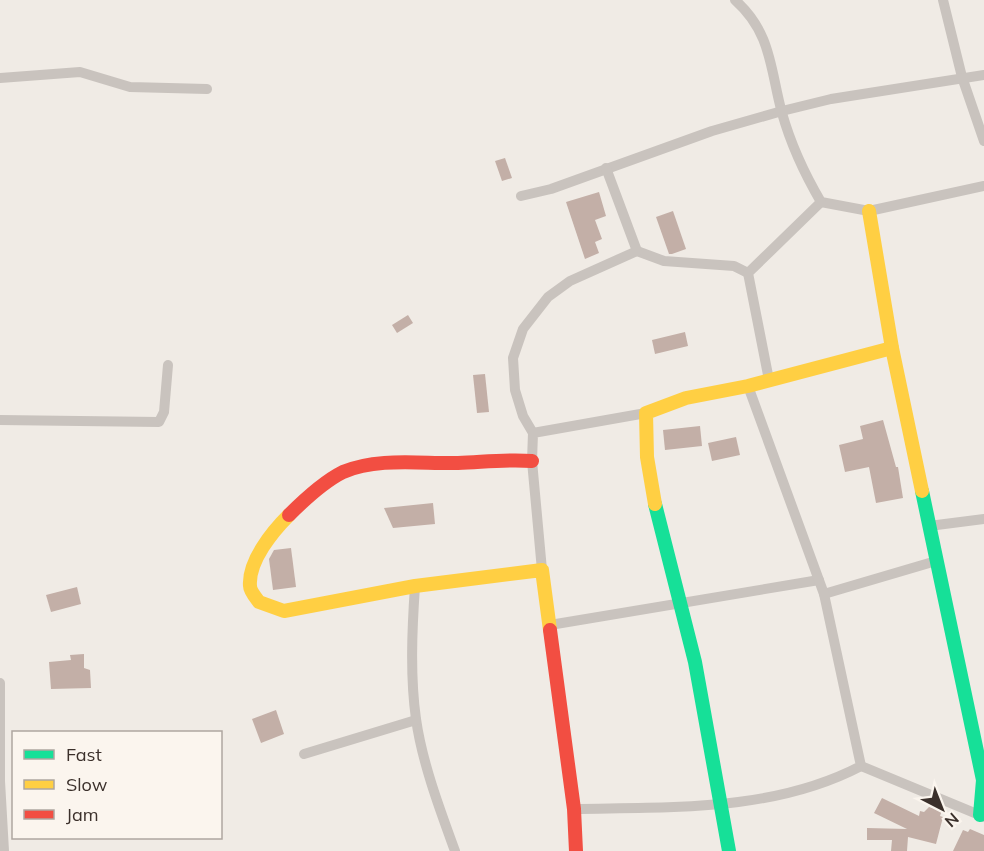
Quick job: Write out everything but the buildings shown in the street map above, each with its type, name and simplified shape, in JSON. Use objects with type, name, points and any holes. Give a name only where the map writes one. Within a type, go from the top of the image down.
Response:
[{"type":"street","points":[[735,0],[760,28],[768,47],[782,111],[803,172],[821,202],[869,211],[984,186]]},
{"type":"street","points":[[944,0],[962,77],[984,141]]},
{"type":"street","points":[[0,78],[80,72],[130,87],[207,89]]},
{"type":"street","points":[[521,196],[550,189],[712,131],[782,111],[831,99],[984,75]]},
{"type":"street","points":[[606,168],[621,213],[637,250],[664,261],[734,266],[748,273]]},
{"type":"street","points":[[748,273],[821,202]]},
{"type":"street","points":[[574,809],[722,806],[829,781],[861,766],[982,816],[983,780],[892,348],[869,211]]},
{"type":"street","points":[[576,851],[574,809],[542,570],[532,461],[533,433],[523,416],[515,390],[513,358],[523,329],[548,297],[570,281],[637,250]]},
{"type":"street","points":[[748,273],[769,380]]},
{"type":"street","points":[[533,433],[646,412],[686,398],[748,386],[892,348]]},
{"type":"street","points":[[0,420],[159,422],[164,412],[168,365]]},
{"type":"street","points":[[748,386],[824,594],[861,766]]},
{"type":"street","points":[[646,412],[643,430],[657,510],[681,602],[729,851]]},
{"type":"street","points":[[532,461],[504,458],[461,464],[432,462],[356,468],[342,472],[280,525],[262,548],[251,572],[248,589],[255,601],[267,609],[284,611],[415,586],[542,570]]},
{"type":"street","points":[[929,525],[984,519]]},
{"type":"street","points":[[824,594],[936,561]]},
{"type":"street","points":[[550,625],[819,580]]},
{"type":"street","points":[[415,586],[412,626],[416,720],[438,806],[455,851]]},
{"type":"street","points":[[0,683],[4,851]]},
{"type":"street","points":[[304,754],[416,720]]},
{"type":"traffic: fast","points":[[922,491],[983,780],[980,815]]},
{"type":"traffic: fast","points":[[655,504],[695,662],[729,851]]},
{"type":"traffic: slow","points":[[869,211],[892,348],[922,491]]},
{"type":"traffic: slow","points":[[655,504],[647,457],[646,413],[686,398],[748,386],[892,348]]},
{"type":"traffic: slow","points":[[289,515],[269,538],[253,567],[250,588],[259,602],[284,611],[415,586],[542,570],[550,630]]},
{"type":"traffic: jam","points":[[289,515],[328,481],[357,467],[400,462],[532,461]]},
{"type":"traffic: jam","points":[[550,630],[574,809],[576,851]]}]
